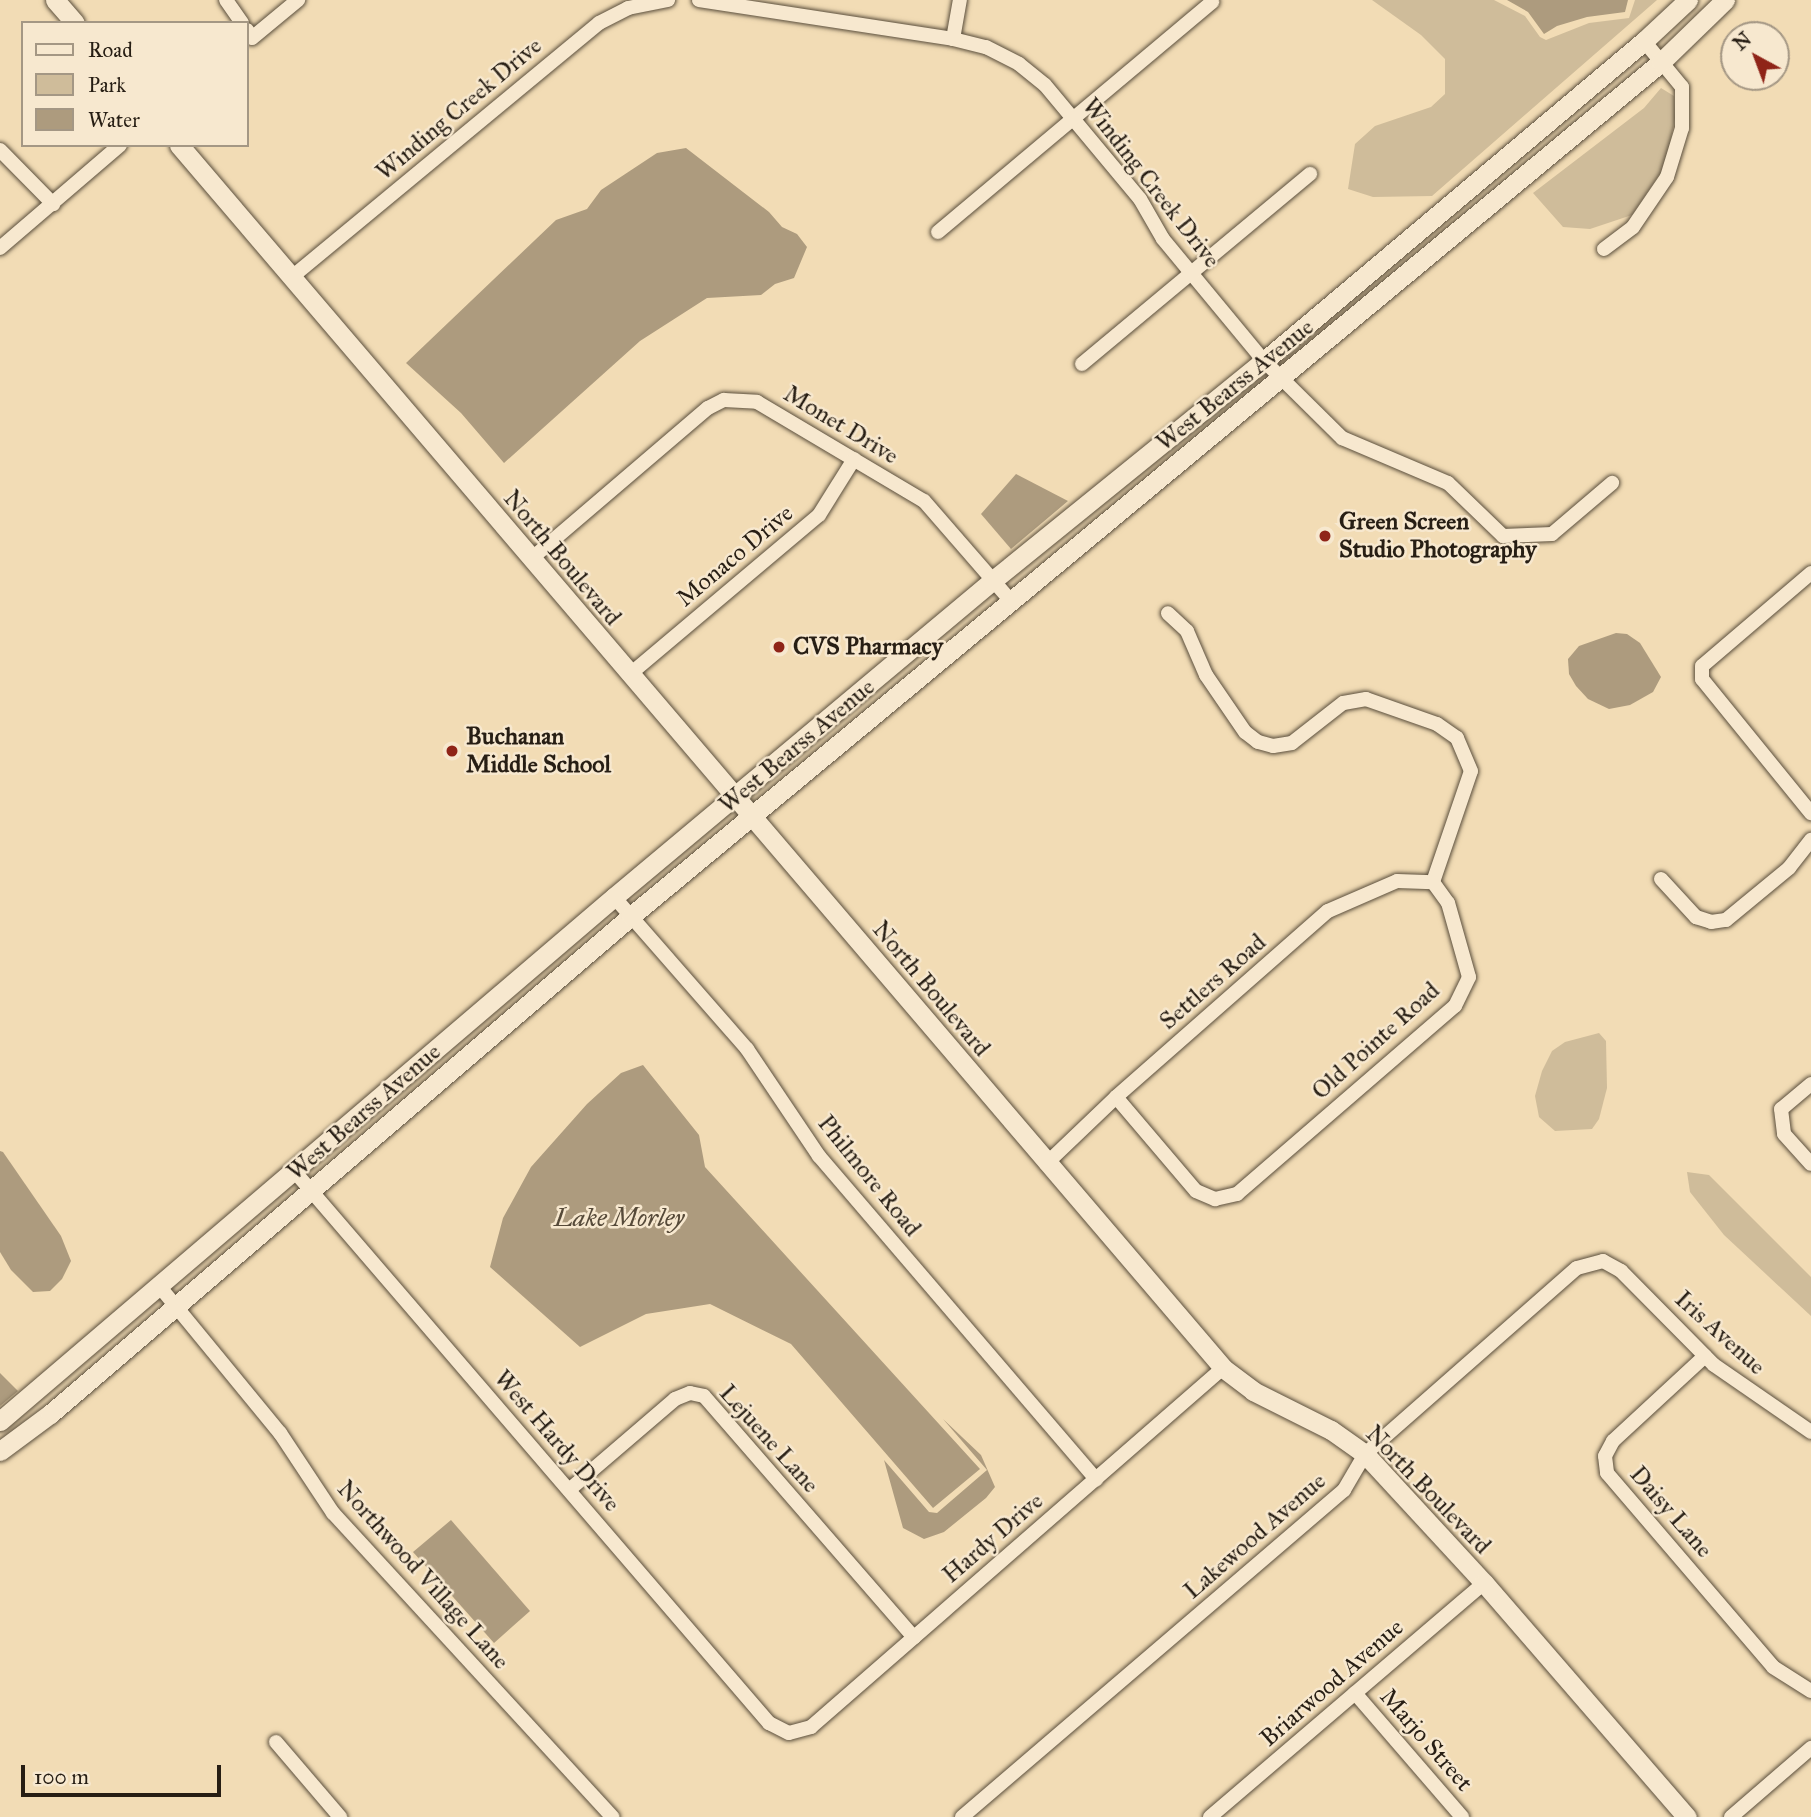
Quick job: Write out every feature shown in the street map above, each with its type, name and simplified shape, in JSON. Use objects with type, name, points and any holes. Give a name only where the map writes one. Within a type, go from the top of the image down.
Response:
[{"type":"main road","points":[[55,0],[73,21]]},
{"type":"main road","name":"West Bearss Avenue","points":[[0,1421],[614,897],[992,581],[1264,361],[1644,41],[1688,0]]},
{"type":"main road","name":"West Bearss Avenue","points":[[0,1451],[69,1397],[631,916],[1661,62],[1725,0]]},
{"type":"main road","name":"North Boulevard","points":[[181,147],[629,675],[737,796],[1046,1164],[1223,1368],[1253,1391],[1331,1430],[1365,1454],[1484,1583],[1687,1817]]},
{"type":"street","points":[[226,0],[241,21]]},
{"type":"street","points":[[248,32],[252,38],[298,0]]},
{"type":"street","name":"Winding Creek Drive","points":[[292,277],[598,23],[628,8],[668,0]]},
{"type":"street","name":"Winding Creek Drive","points":[[699,0],[735,2],[953,39],[986,47],[1019,64],[1045,85],[1140,199],[1163,239],[1264,361],[1342,438],[1448,483],[1503,536],[1552,534],[1612,482]]},
{"type":"street","points":[[953,39],[960,0]]},
{"type":"street","points":[[938,232],[1212,2]]},
{"type":"street","points":[[1604,249],[1633,227],[1670,173],[1682,128],[1682,87],[1644,41]]},
{"type":"street","points":[[0,248],[118,147]]},
{"type":"street","points":[[0,150],[53,204]]},
{"type":"street","points":[[1082,364],[1310,174]]},
{"type":"street","name":"Monet Drive","points":[[531,559],[708,408],[723,400],[757,402],[924,501],[946,523],[1010,600]]},
{"type":"street","name":"Monaco Drive","points":[[629,675],[819,515],[854,459]]},
{"type":"street","points":[[1811,573],[1702,666],[1702,679],[1811,813]]},
{"type":"street","points":[[1168,614],[1187,631],[1206,676],[1245,732],[1258,742],[1273,746],[1292,743],[1343,703],[1366,699],[1437,724],[1457,738],[1472,771],[1433,882]]},
{"type":"street","points":[[1661,879],[1696,917],[1711,922],[1726,920],[1789,868],[1811,839]]},
{"type":"street","name":"Settlers Road","points":[[1046,1164],[1116,1097],[1328,911],[1396,881],[1433,882]]},
{"type":"street","name":"Old Pointe Road","points":[[1116,1097],[1196,1191],[1215,1199],[1237,1194],[1455,1006],[1469,976],[1448,903],[1433,882]]},
{"type":"street","name":"Philmore Road","points":[[614,897],[747,1049],[819,1156],[1096,1479]]},
{"type":"street","points":[[437,1049],[453,1068]]},
{"type":"street","points":[[1811,1084],[1781,1109],[1784,1134],[1811,1164]]},
{"type":"street","name":"West Hardy Drive","points":[[295,1172],[769,1723],[789,1733]]},
{"type":"street","name":"Iris Avenue","points":[[1604,1261],[1620,1270],[1705,1356],[1811,1432]]},
{"type":"street","name":"Lakewood Avenue","points":[[962,1817],[1345,1490],[1365,1454],[1577,1268],[1604,1261]]},
{"type":"street","name":"Northwood Village Lane","points":[[160,1287],[280,1433],[333,1513],[613,1817]]},
{"type":"street","name":"Daisy Lane","points":[[1705,1356],[1613,1441],[1605,1456],[1607,1473],[1773,1667],[1811,1691]]},
{"type":"street","name":"Hardy Drive","points":[[789,1733],[811,1727],[1223,1368]]},
{"type":"street","points":[[53,1378],[69,1397]]},
{"type":"street","name":"Lejuene Lane","points":[[569,1490],[675,1399],[690,1393],[704,1396],[914,1638]]},
{"type":"street","name":"Briarwood Avenue","points":[[1210,1817],[1484,1583]]},
{"type":"street","name":"Marjo Street","points":[[1355,1693],[1462,1817]]},
{"type":"street","points":[[276,1742],[340,1817]]},
{"type":"street","points":[[1731,1817],[1811,1748]]},
{"type":"green space","points":[[1372,0],[1494,0],[1525,16],[1540,37],[1546,40],[1589,23],[1629,18],[1635,0],[1657,0],[1432,196],[1373,197],[1348,189],[1355,144],[1375,126],[1431,107],[1445,94],[1445,59],[1421,35]]},
{"type":"green space","points":[[1661,88],[1674,96],[1675,118],[1669,148],[1663,169],[1632,215],[1590,229],[1563,227],[1533,193],[1644,108]]},
{"type":"green space","points":[[1599,1033],[1606,1041],[1607,1088],[1599,1119],[1592,1129],[1555,1131],[1539,1117],[1535,1096],[1542,1071],[1552,1051],[1565,1042]]},
{"type":"green space","points":[[1687,1172],[1709,1175],[1811,1277],[1811,1316],[1724,1235],[1690,1192]]},
{"type":"water","points":[[1507,0],[1628,0],[1625,12],[1587,17],[1557,26],[1544,34],[1528,12]]},
{"type":"water","points":[[686,148],[769,212],[782,227],[797,234],[807,247],[794,278],[775,284],[761,295],[707,298],[640,341],[504,463],[461,413],[406,363],[556,220],[587,209],[601,190],[657,153]]},
{"type":"water","points":[[1016,474],[1068,501],[1011,549],[981,514]]},
{"type":"water","points":[[1616,633],[1627,634],[1640,643],[1661,677],[1653,692],[1630,705],[1609,709],[1588,699],[1576,686],[1569,674],[1568,659],[1579,646]]},
{"type":"water","name":"Lake Morley","points":[[643,1065],[699,1135],[705,1167],[980,1469],[933,1508],[791,1344],[710,1304],[646,1314],[580,1347],[490,1267],[503,1218],[531,1167],[587,1104],[621,1073]]},
{"type":"water","points":[[0,1151],[61,1236],[71,1261],[62,1279],[50,1291],[33,1292],[11,1270],[0,1252]]},
{"type":"water","points":[[0,1373],[18,1391],[0,1406]]},
{"type":"water","points":[[943,1419],[981,1455],[995,1487],[986,1498],[944,1532],[924,1539],[903,1528],[884,1460],[929,1512],[937,1513],[987,1470]]},
{"type":"water","points":[[451,1520],[530,1611],[494,1643],[413,1552]]},
{"type":"place","name":"Green Screen Studio Photography","points":[[1325,536]]},
{"type":"place","name":"CVS Pharmacy","points":[[779,647]]},
{"type":"place","name":"Buchanan Middle School","points":[[452,751]]}]
